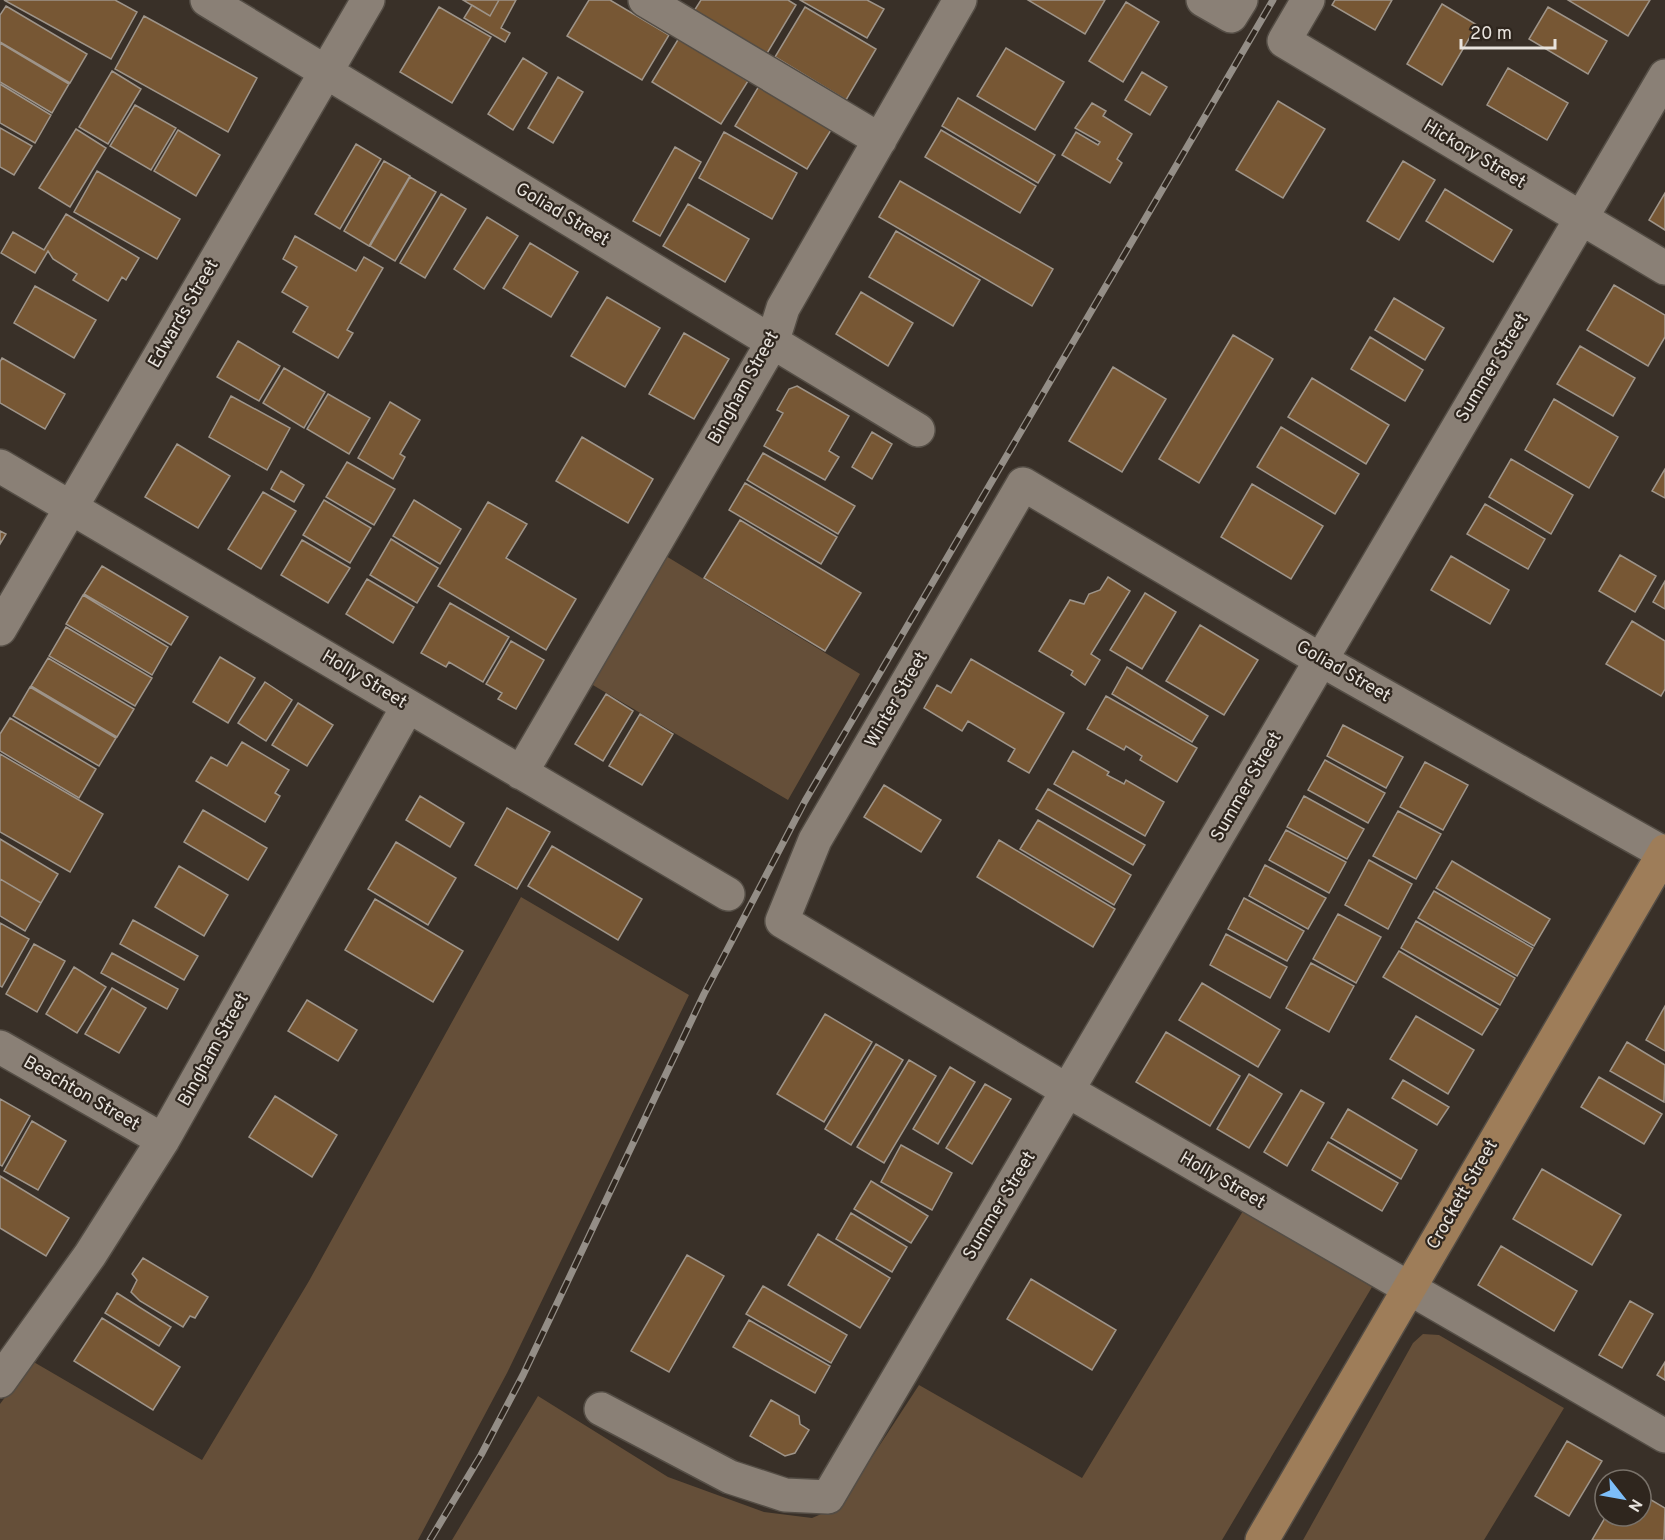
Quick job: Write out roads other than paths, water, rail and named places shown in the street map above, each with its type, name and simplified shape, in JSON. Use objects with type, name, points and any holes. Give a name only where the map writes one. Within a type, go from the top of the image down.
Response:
[{"type":"main road","name":"Crockett Street","points":[[1268,1530],[1665,853]]},
{"type":"street","name":"Goliad Street","points":[[207,0],[918,430]]},
{"type":"street","name":"Edwards Street","points":[[0,629],[368,0]]},
{"type":"street","points":[[645,0],[880,140]]},
{"type":"street","name":"Bingham Street","points":[[521,773],[772,343],[783,308],[960,0]]},
{"type":"street","points":[[1203,0],[1236,8]]},
{"type":"street","name":"Hickory Street","points":[[1308,0],[1284,42],[1665,268]]},
{"type":"street","name":"Summer Street","points":[[601,1409],[730,1477],[785,1495],[828,1497],[1665,76]]},
{"type":"street","name":"Holly Street","points":[[0,466],[728,894]]},
{"type":"street","name":"Goliad Street","points":[[1023,484],[1321,660],[1665,853]]},
{"type":"street","name":"Winter Street","points":[[782,921],[815,840],[1023,484]]},
{"type":"street","name":"Bingham Street","points":[[0,1381],[90,1255],[163,1140],[408,706]]},
{"type":"street","name":"Holly Street","points":[[782,921],[1068,1091],[1665,1436]]},
{"type":"street","name":"Beachton Street","points":[[0,1047],[163,1140]]},
{"type":"railway","points":[[430,1540],[481,1455],[523,1375],[704,994],[805,801],[1273,0]]}]
